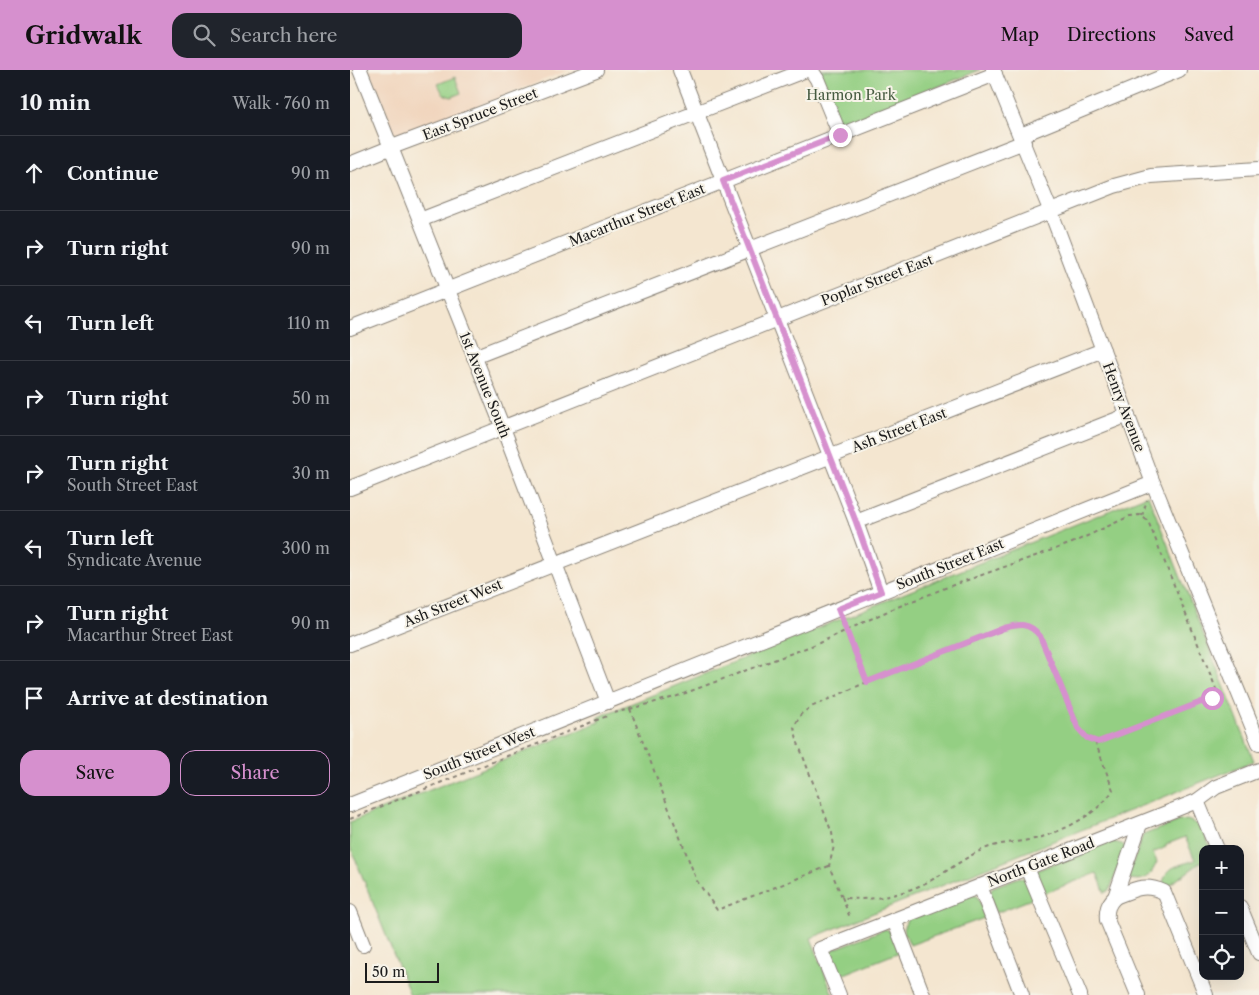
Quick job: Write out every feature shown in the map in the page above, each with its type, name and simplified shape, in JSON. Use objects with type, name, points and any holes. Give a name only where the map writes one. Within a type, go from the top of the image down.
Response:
[{"type":"street","name":"1st Avenue South","points":[[360,70],[503,428],[608,702]]},
{"type":"street","name":"East Spruce Street","points":[[350,164],[596,70]]},
{"type":"street","points":[[680,70],[856,522],[881,592]]},
{"type":"street","points":[[420,220],[806,70]]},
{"type":"street","points":[[811,70],[817,79],[840,135]]},
{"type":"street","points":[[474,356],[749,250],[1022,139],[1179,70]]},
{"type":"street","name":"Macarthur Street East","points":[[350,328],[840,135],[994,72]]},
{"type":"street","name":"Henry Avenue","points":[[994,72],[1051,212],[1153,483],[1259,744]]},
{"type":"street","name":"Poplar Street East","points":[[350,488],[1114,186],[1151,176],[1259,169]]},
{"type":"street","name":"Ash Street East","points":[[555,562],[1103,350]]},
{"type":"street","points":[[856,522],[1128,415]]},
{"type":"street","name":"South Street East","points":[[608,702],[1153,483]]},
{"type":"street","name":"Ash Street West","points":[[350,644],[555,562]]},
{"type":"street","name":"South Street West","points":[[350,805],[608,702]]},
{"type":"street","name":"North Gate Road","points":[[838,995],[820,949],[1198,801],[1216,787],[1259,770]]},
{"type":"street","points":[[1198,801],[1215,845]]},
{"type":"street","points":[[1115,897],[1140,824]]},
{"type":"street","points":[[1027,868],[1080,995]]},
{"type":"street","points":[[980,886],[1022,995]]},
{"type":"street","points":[[1138,995],[1107,920],[1106,912],[1109,903],[1115,897],[1142,886],[1164,892],[1206,995]]},
{"type":"street","points":[[1244,916],[1259,953]]},
{"type":"street","points":[[351,919],[363,945]]},
{"type":"street","points":[[894,920],[923,995]]},
{"type":"path","points":[[350,820],[613,713],[675,697],[819,643],[944,588],[1072,543],[1130,516],[1140,515],[1148,521],[1216,686],[1217,694],[1212,698],[1098,742],[1095,741],[1087,738],[1078,728],[1040,636],[1033,628],[1020,625],[1004,628],[867,682],[811,707],[801,714],[794,727],[798,744],[832,833],[834,846],[829,866],[850,918]]},
{"type":"path","points":[[838,609],[867,682]]},
{"type":"path","points":[[630,709],[697,881],[717,910],[829,866]]},
{"type":"path","points":[[842,896],[851,899],[898,894],[930,881],[984,849],[1041,837],[1072,824],[1097,807],[1109,797],[1113,790],[1095,741]]},
{"type":"shaded area","points":[[369,70],[569,70],[396,138]]},
{"type":"green space","name":"Harmon Park","points":[[813,70],[980,70],[835,128]]},
{"type":"green space","points":[[455,77],[461,93],[451,97],[443,94],[438,84]]},
{"type":"green space","points":[[1148,495],[1254,761],[811,938],[833,995],[410,995],[350,846],[350,822],[599,722],[598,717]]},
{"type":"green space","points":[[1187,820],[1196,824],[1205,835],[1209,845],[1199,845],[1199,864],[1168,886],[1163,883],[1171,869],[1195,860],[1185,837],[1165,845],[1166,847],[1153,853],[1157,862],[1147,877],[1140,880],[1130,879],[1128,876],[1143,835],[1179,821]]},
{"type":"green space","points":[[1110,841],[1126,847],[1110,889],[1105,893],[1097,873],[1045,893],[1036,874],[1038,870]]},
{"type":"green space","points":[[1020,877],[1026,879],[1034,898],[996,913],[990,897],[993,887]]},
{"type":"green space","points":[[972,895],[977,896],[987,917],[910,945],[903,929],[907,920]]},
{"type":"green space","points":[[885,929],[893,932],[902,951],[837,977],[830,957],[832,950]]},
{"type":"route","points":[[840,135],[723,181],[856,522],[881,592],[838,609],[867,682],[1004,628],[1020,625],[1033,628],[1040,636],[1078,728],[1087,738],[1098,742],[1212,698]]}]
